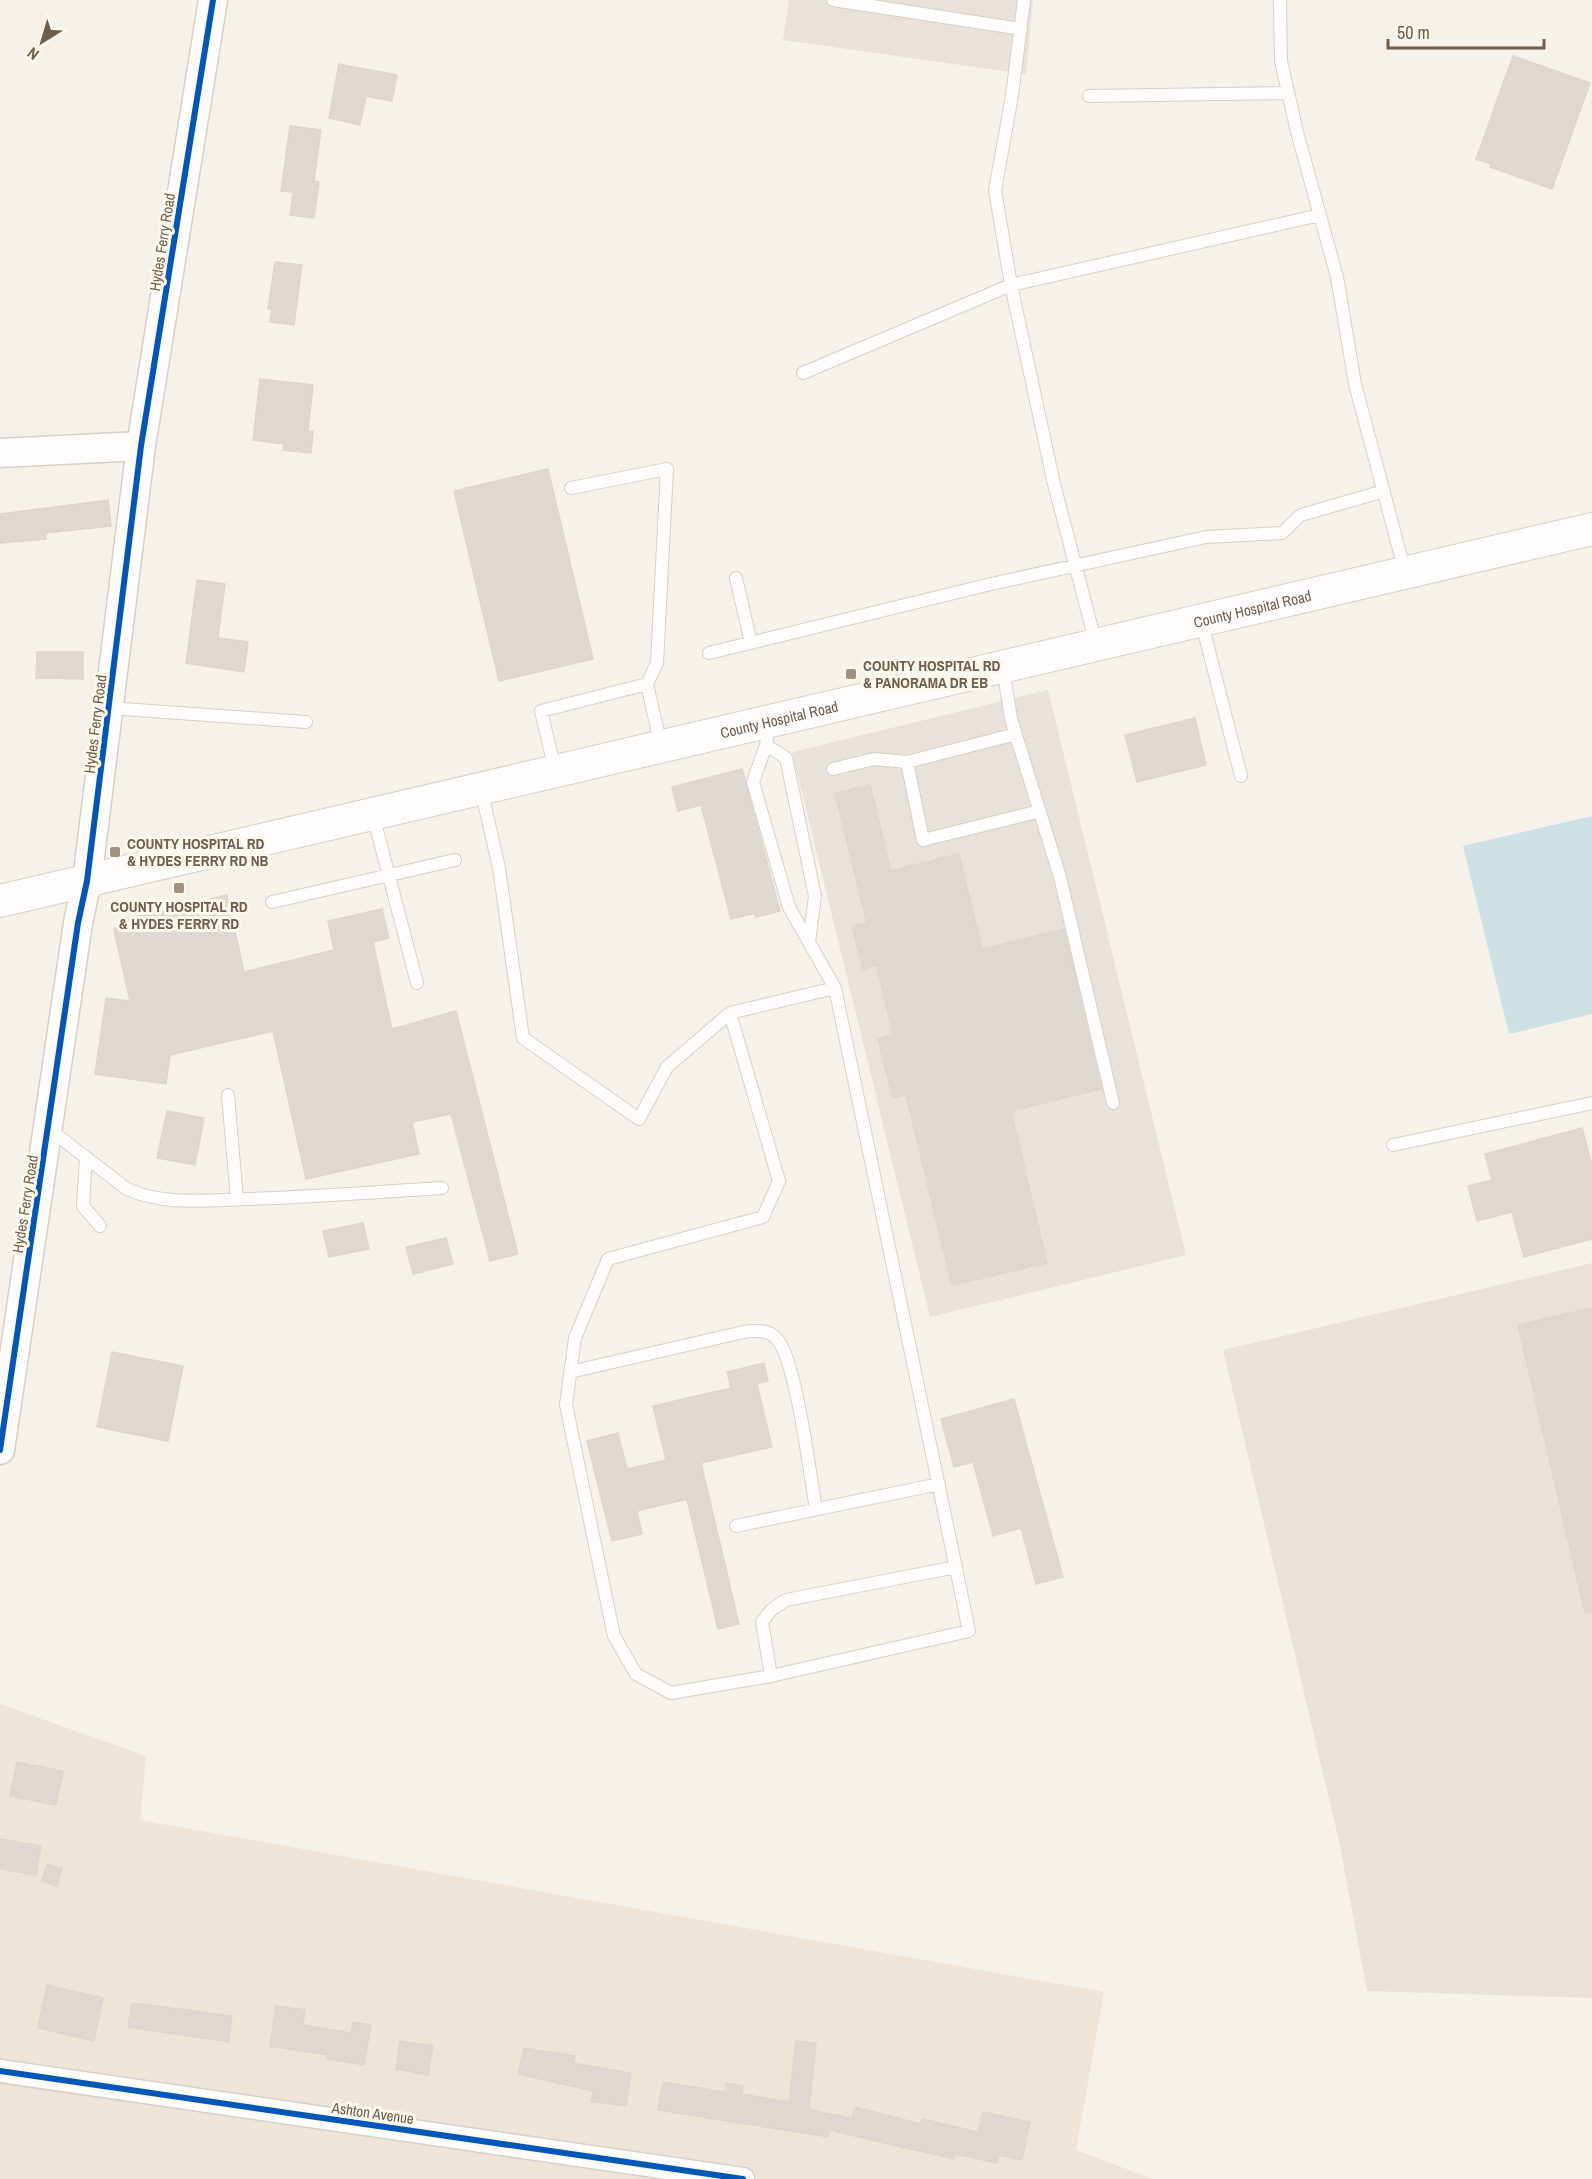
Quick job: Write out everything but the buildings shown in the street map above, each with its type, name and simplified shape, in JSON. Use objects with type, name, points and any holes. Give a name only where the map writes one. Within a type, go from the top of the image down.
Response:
[{"type":"main road","name":"County Hospital Road","points":[[0,901],[661,746],[768,733],[1003,666],[1592,529]]},
{"type":"street","name":"Hydes Ferry Road","points":[[0,1449],[78,923],[87,881],[141,446],[213,0]]},
{"type":"street","points":[[0,453],[141,446]]},
{"type":"street","name":"Ashton Avenue","points":[[0,2071],[743,2179]]},
{"type":"lane","points":[[833,0],[1021,29]]},
{"type":"lane","points":[[1024,0],[995,190],[1011,285],[1054,484],[1096,645]]},
{"type":"lane","points":[[1280,0],[1281,61],[1337,277],[1355,384],[1405,573]]},
{"type":"lane","points":[[1089,96],[1288,93]]},
{"type":"lane","points":[[803,373],[1011,285],[1320,215]]},
{"type":"lane","points":[[571,488],[667,469],[657,663],[647,684],[661,746]]},
{"type":"lane","points":[[709,653],[992,584],[1206,537],[1282,533],[1301,514],[1384,491]]},
{"type":"lane","points":[[736,578],[752,643]]},
{"type":"lane","points":[[1202,620],[1241,776]]},
{"type":"lane","points":[[1003,666],[1016,734],[1060,877],[1113,1103]]},
{"type":"lane","points":[[555,771],[541,711],[647,684]]},
{"type":"lane","points":[[109,708],[306,722]]},
{"type":"lane","points":[[730,1013],[780,1181],[763,1217],[608,1259],[575,1338],[566,1405],[614,1636],[636,1674],[671,1693],[771,1676],[969,1631],[835,988],[789,907],[753,782],[768,733]]},
{"type":"lane","points":[[768,733],[786,758],[815,896],[808,943]]},
{"type":"lane","points":[[833,769],[874,759],[907,762],[1016,734]]},
{"type":"lane","points":[[907,762],[923,840],[1040,811]]},
{"type":"lane","points":[[481,789],[499,868],[523,1038],[639,1119],[667,1067],[730,1013],[835,988]]},
{"type":"lane","points":[[373,813],[417,983]]},
{"type":"lane","points":[[272,902],[455,860]]},
{"type":"lane","points":[[228,1095],[237,1200]]},
{"type":"lane","points":[[1394,1145],[1592,1103]]},
{"type":"lane","points":[[48,1128],[86,1157],[111,1180],[136,1194],[185,1201],[237,1200],[442,1188]]},
{"type":"lane","points":[[86,1157],[83,1206],[100,1226]]},
{"type":"lane","points":[[570,1372],[748,1331],[762,1331],[775,1337],[789,1364],[816,1509]]},
{"type":"lane","points":[[736,1526],[939,1484]]},
{"type":"lane","points":[[771,1676],[762,1622],[771,1610],[786,1600],[956,1567]]},
{"type":"shaded area","points":[[789,0],[1033,0],[1026,74],[783,40]]},
{"type":"shaded area","points":[[1048,690],[1186,1255],[930,1317],[792,752]]},
{"type":"shaded area","points":[[1592,816],[1592,1014],[1509,1034],[1463,846]]},
{"type":"shaded area","points":[[1592,1263],[1592,1998],[1367,1991],[1339,1841],[1223,1350]]},
{"type":"shaded area","points":[[0,1704],[146,1756],[140,1820],[1104,1992],[1076,2150],[1153,2179],[0,2179]]},
{"type":"cycle path","points":[[0,1450],[78,923],[87,881],[141,446],[213,0]]},
{"type":"cycle path","points":[[0,2071],[743,2179]]},
{"type":"place","name":"COUNTY HOSPITAL RD & PANORAMA DR EB","points":[[851,674]]},
{"type":"place","name":"COUNTY HOSPITAL RD & HYDES FERRY RD NB","points":[[115,852]]},
{"type":"place","name":"COUNTY HOSPITAL RD & HYDES FERRY RD","points":[[179,888]]}]
